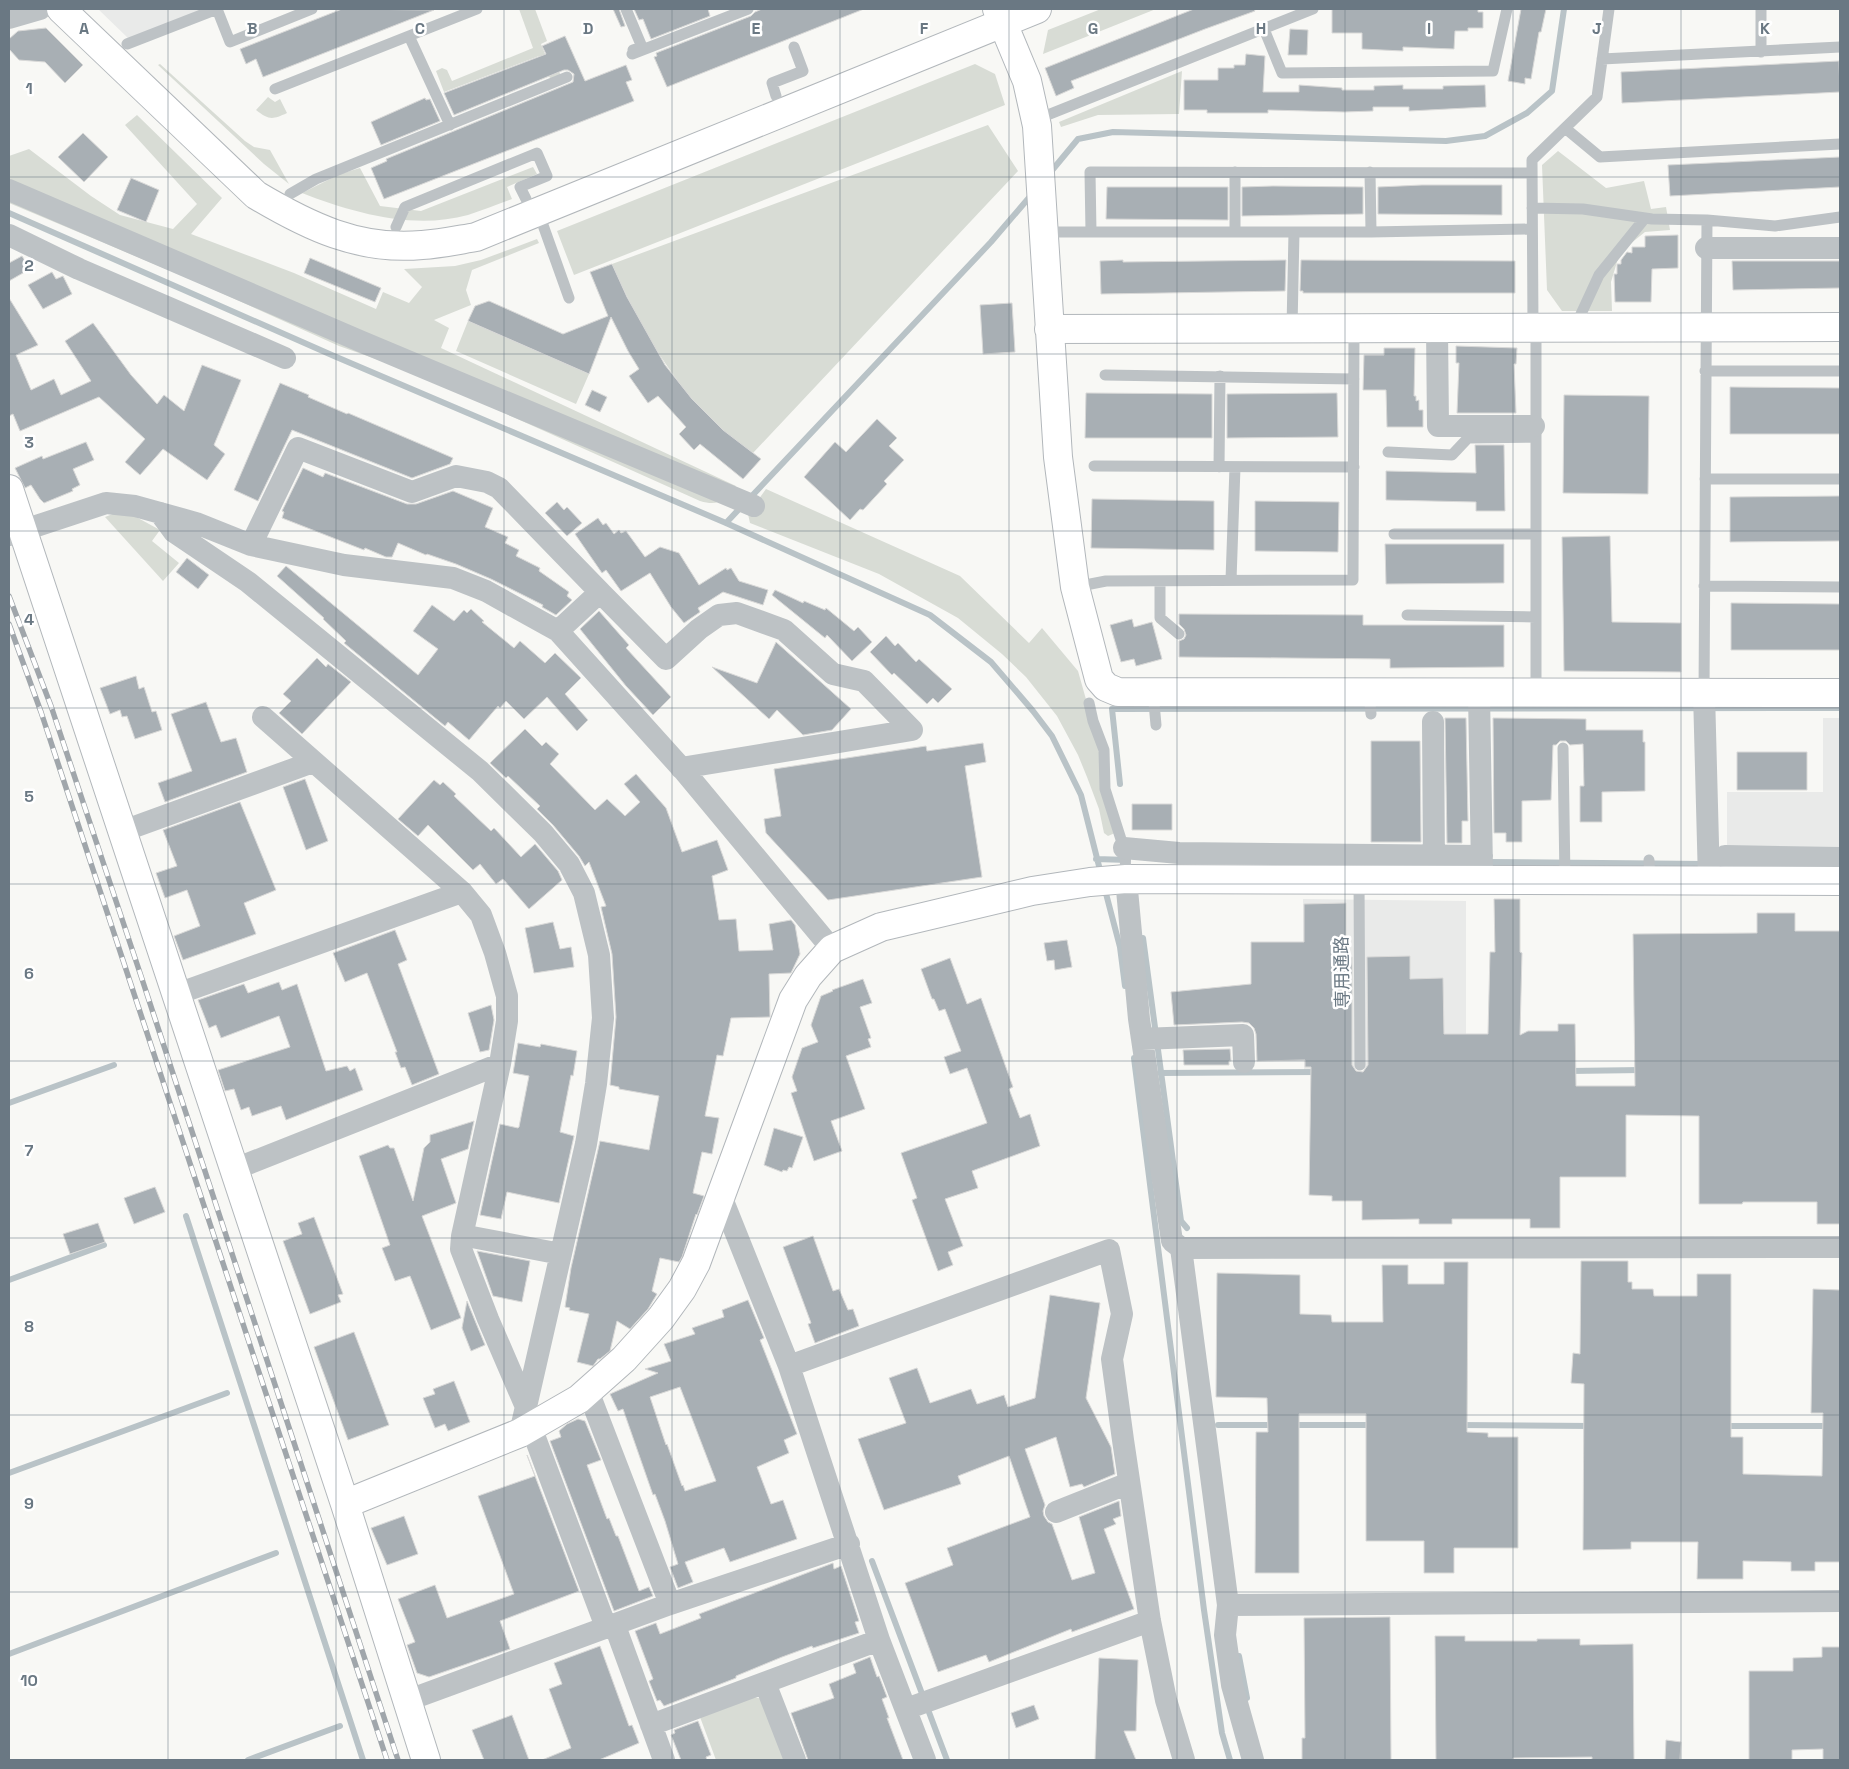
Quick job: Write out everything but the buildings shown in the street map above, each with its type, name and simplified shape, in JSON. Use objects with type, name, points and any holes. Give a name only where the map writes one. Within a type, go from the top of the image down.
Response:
[{"type":"street","points":[[9,18],[40,9]]},
{"type":"street","points":[[61,9],[256,195],[290,216],[325,232],[381,245],[421,246],[476,237],[532,205],[778,101],[1000,16],[1037,9]]},
{"type":"street","points":[[1000,16],[1027,81],[1035,120],[1058,457],[1075,587],[1098,678],[1106,688],[1118,692],[1154,696],[1370,702],[1479,694],[1840,693]]},
{"type":"street","points":[[9,190],[360,341],[754,506]]},
{"type":"street","points":[[9,235],[79,269],[285,358]]},
{"type":"street","points":[[1706,248],[1840,248]]},
{"type":"street","points":[[1049,329],[1840,327]]},
{"type":"street","points":[[1437,328],[1438,426],[1535,432]]},
{"type":"street","points":[[251,545],[298,448],[412,492],[456,476],[487,482],[499,488],[666,659],[699,629],[719,616],[737,613],[784,630],[833,674],[864,681],[912,730],[680,768]]},
{"type":"street","points":[[9,489],[16,532],[123,831],[345,1504],[426,1760]]},
{"type":"street","points":[[16,532],[106,504],[135,506],[196,523],[251,545],[344,565],[453,578],[486,591],[558,631],[680,768],[832,949]]},
{"type":"street","points":[[160,513],[174,532],[248,582],[480,771],[543,833],[569,864],[584,893],[599,955],[603,1018],[596,1084],[586,1144],[560,1254],[526,1422]]},
{"type":"street","points":[[558,631],[600,592]]},
{"type":"street","points":[[1479,694],[1482,868]]},
{"type":"street","points":[[1704,694],[1713,866]]},
{"type":"street","points":[[263,717],[462,892],[481,915],[496,953],[507,996],[507,1021],[500,1064],[462,1236],[461,1249],[526,1422],[651,1725],[660,1759]]},
{"type":"street","points":[[1433,722],[1434,865]]},
{"type":"street","points":[[123,831],[313,762]]},
{"type":"street","points":[[345,1504],[579,1399],[624,1359],[661,1318],[682,1289],[696,1263],[793,1000],[808,976],[832,949],[880,927],[1032,891],[1179,853],[1482,868],[1565,869],[1649,869],[1840,858]]},
{"type":"street","points":[[1118,868],[1359,879],[1434,865]]},
{"type":"street","points":[[1713,866],[1840,881]]},
{"type":"street","points":[[1118,868],[1154,1047],[1172,1241],[1181,1248],[1840,1247]]},
{"type":"street","points":[[177,994],[462,892]]},
{"type":"street","points":[[1154,1047],[1243,1035],[1244,1062]]},
{"type":"street","points":[[235,1169],[500,1064]]},
{"type":"street","points":[[721,1196],[789,1366],[879,1640],[908,1708],[925,1760]]},
{"type":"street","points":[[472,1237],[560,1254]]},
{"type":"street","points":[[1181,1248],[1228,1605],[1225,1636],[1232,1684],[1253,1760]]},
{"type":"street","points":[[789,1366],[1110,1250],[1122,1314],[1112,1359],[1129,1484],[1150,1621],[1166,1700],[1184,1760]]},
{"type":"street","points":[[588,1391],[670,1604]]},
{"type":"street","points":[[1056,1512],[1129,1484]]},
{"type":"street","points":[[406,1700],[670,1604],[849,1544]]},
{"type":"street","points":[[1228,1605],[1840,1601]]},
{"type":"street","points":[[908,1708],[1150,1621]]},
{"type":"street","points":[[651,1725],[879,1640]]},
{"type":"street","points":[[765,1683],[795,1760]]},
{"type":"lane","points":[[127,44],[217,9],[230,42],[312,9]]},
{"type":"lane","points":[[275,89],[477,9]]},
{"type":"lane","points":[[626,9],[642,47],[631,52],[748,9]]},
{"type":"lane","points":[[1035,120],[1313,9]]},
{"type":"lane","points":[[1264,29],[1282,73],[1493,71],[1506,9]]},
{"type":"lane","points":[[1536,693],[1536,341],[1533,328],[1532,160],[1597,97],[1609,9]]},
{"type":"lane","points":[[1761,9],[1761,52]]},
{"type":"lane","points":[[409,36],[450,125]]},
{"type":"lane","points":[[778,101],[772,83],[803,70],[794,47]]},
{"type":"lane","points":[[1602,59],[1840,48]]},
{"type":"lane","points":[[290,194],[316,179],[567,77]]},
{"type":"lane","points":[[1565,128],[1600,157],[1840,144]]},
{"type":"lane","points":[[396,227],[405,207],[537,154],[547,176],[520,187],[532,205],[569,298]]},
{"type":"lane","points":[[1092,232],[1090,172],[1532,173]]},
{"type":"lane","points":[[1235,172],[1235,232]]},
{"type":"lane","points":[[1370,172],[1371,232]]},
{"type":"lane","points":[[1532,208],[1583,209],[1645,218],[1707,220],[1775,226],[1840,217]]},
{"type":"lane","points":[[1581,314],[1599,275],[1645,218]]},
{"type":"lane","points":[[1704,694],[1707,220]]},
{"type":"lane","points":[[1043,232],[1371,232],[1532,229]]},
{"type":"lane","points":[[1292,328],[1294,232]]},
{"type":"lane","points":[[1075,587],[1106,581],[1353,580],[1354,328]]},
{"type":"lane","points":[[1705,371],[1840,371]]},
{"type":"lane","points":[[1105,375],[1354,378]]},
{"type":"lane","points":[[1219,467],[1220,376]]},
{"type":"lane","points":[[1388,452],[1452,454],[1468,438],[1535,432]]},
{"type":"lane","points":[[1094,466],[1354,467]]},
{"type":"lane","points":[[1231,580],[1235,467]]},
{"type":"lane","points":[[1705,479],[1840,479]]},
{"type":"lane","points":[[1394,534],[1535,534]]},
{"type":"lane","points":[[1160,581],[1160,618],[1179,634]]},
{"type":"lane","points":[[1704,586],[1840,587]]},
{"type":"lane","points":[[1406,615],[1536,617]]},
{"type":"lane","points":[[1154,696],[1156,725]]},
{"type":"lane","points":[[1089,703],[1093,721],[1104,750],[1105,789],[1118,868]]},
{"type":"lane","points":[[1563,748],[1565,869]]},
{"type":"lane","name":"専用通路","points":[[1359,879],[1360,1065]]},
{"type":"shaded area","points":[[98,9],[204,9],[129,39]]},
{"type":"shaded area","points":[[519,9],[535,9],[547,41],[541,44],[552,71],[558,69],[561,76],[551,80],[539,56],[444,92],[436,71],[442,68],[447,70],[452,81],[533,48]]},
{"type":"shaded area","points":[[1101,9],[1156,9],[1043,54],[1048,30]]},
{"type":"shaded area","points":[[160,64],[245,141],[254,147],[270,150],[289,184],[264,164],[158,65]]},
{"type":"shaded area","points":[[975,64],[995,74],[1005,105],[574,275],[557,231]]},
{"type":"shaded area","points":[[1182,71],[1179,114],[1098,115],[1061,127],[1059,122]]},
{"type":"shaded area","points":[[268,97],[275,102],[280,99],[287,113],[271,118],[264,116],[256,110]]},
{"type":"shaded area","points":[[137,115],[222,198],[191,234],[294,273],[376,309],[383,292],[409,303],[422,287],[404,269],[455,266],[481,260],[537,239],[539,243],[472,270],[466,290],[471,305],[434,320],[449,328],[441,348],[736,486],[721,501],[707,503],[700,501],[482,403],[390,364],[339,346],[197,282],[9,203],[9,156],[29,149],[91,196],[120,215],[173,229],[197,204],[125,125]]},
{"type":"shaded area","points":[[988,125],[1018,171],[753,453],[722,430],[688,393],[658,353],[622,287],[612,264]]},
{"type":"shaded area","points":[[1558,151],[1606,188],[1644,181],[1651,209],[1666,207],[1670,230],[1645,232],[1620,252],[1611,282],[1612,311],[1562,311],[1547,290],[1542,165]]},
{"type":"shaded area","points":[[533,167],[537,174],[507,187],[512,199],[468,215],[447,219],[426,221],[384,217],[342,207],[302,193],[340,174],[360,168],[380,206],[421,211]]},
{"type":"shaded area","points":[[468,321],[589,374],[576,404],[456,351]]},
{"type":"shaded area","points":[[766,489],[960,576],[1029,643],[1042,628],[1078,671],[1100,749],[1115,833],[1108,836],[1104,833],[1099,809],[1078,755],[1057,716],[1026,677],[1002,654],[958,618],[879,574],[750,523],[748,514]]},
{"type":"shaded area","points":[[118,512],[127,512],[160,530],[152,541],[179,563],[163,581],[105,517]]},
{"type":"shaded area","points":[[1823,718],[1840,718],[1840,861],[1727,849],[1727,792],[1823,792]]},
{"type":"shaded area","points":[[1303,899],[1466,901],[1466,1067],[1304,1070]]},
{"type":"shaded area","points":[[755,1697],[765,1700],[786,1760],[716,1760],[700,1717]]},
{"type":"waterway","points":[[1049,174],[1078,139],[1113,132],[1446,141],[1485,136],[1527,113],[1552,91],[1564,9]]},
{"type":"waterway","points":[[749,499],[991,242],[1033,193]]},
{"type":"waterway","points":[[9,213],[334,356],[726,523],[930,615],[991,662],[1052,736],[1081,795],[1101,874]]},
{"type":"waterway","points":[[726,523],[742,506]]},
{"type":"waterway","points":[[1120,784],[1112,709],[1840,708]]},
{"type":"waterway","points":[[1096,859],[1128,860]]},
{"type":"waterway","points":[[1485,862],[1705,864]]},
{"type":"waterway","points":[[1104,886],[1120,947],[1125,986]]},
{"type":"waterway","points":[[1143,938],[1181,1221],[1187,1228]]},
{"type":"waterway","points":[[1134,1058],[1204,1610],[1222,1733],[1230,1760]]},
{"type":"waterway","points":[[9,1103],[114,1065]]},
{"type":"waterway","points":[[1569,1071],[1642,1070]]},
{"type":"waterway","points":[[1160,1073],[1319,1072]]},
{"type":"waterway","points":[[186,1216],[363,1760]]},
{"type":"waterway","points":[[9,1280],[104,1245]]},
{"type":"waterway","points":[[9,1473],[227,1393]]},
{"type":"waterway","points":[[1218,1425],[1277,1425]]},
{"type":"waterway","points":[[1292,1425],[1374,1425]]},
{"type":"waterway","points":[[1459,1425],[1592,1426]]},
{"type":"waterway","points":[[1724,1426],[1840,1426]]},
{"type":"waterway","points":[[9,1654],[276,1553]]},
{"type":"waterway","points":[[872,1561],[947,1760]]},
{"type":"waterway","points":[[1239,1656],[1247,1698]]},
{"type":"waterway","points":[[248,1760],[340,1726]]},
{"type":"railway","points":[[9,596],[51,706],[398,1760]]},
{"type":"railway","points":[[9,624],[41,712],[387,1760]]}]
